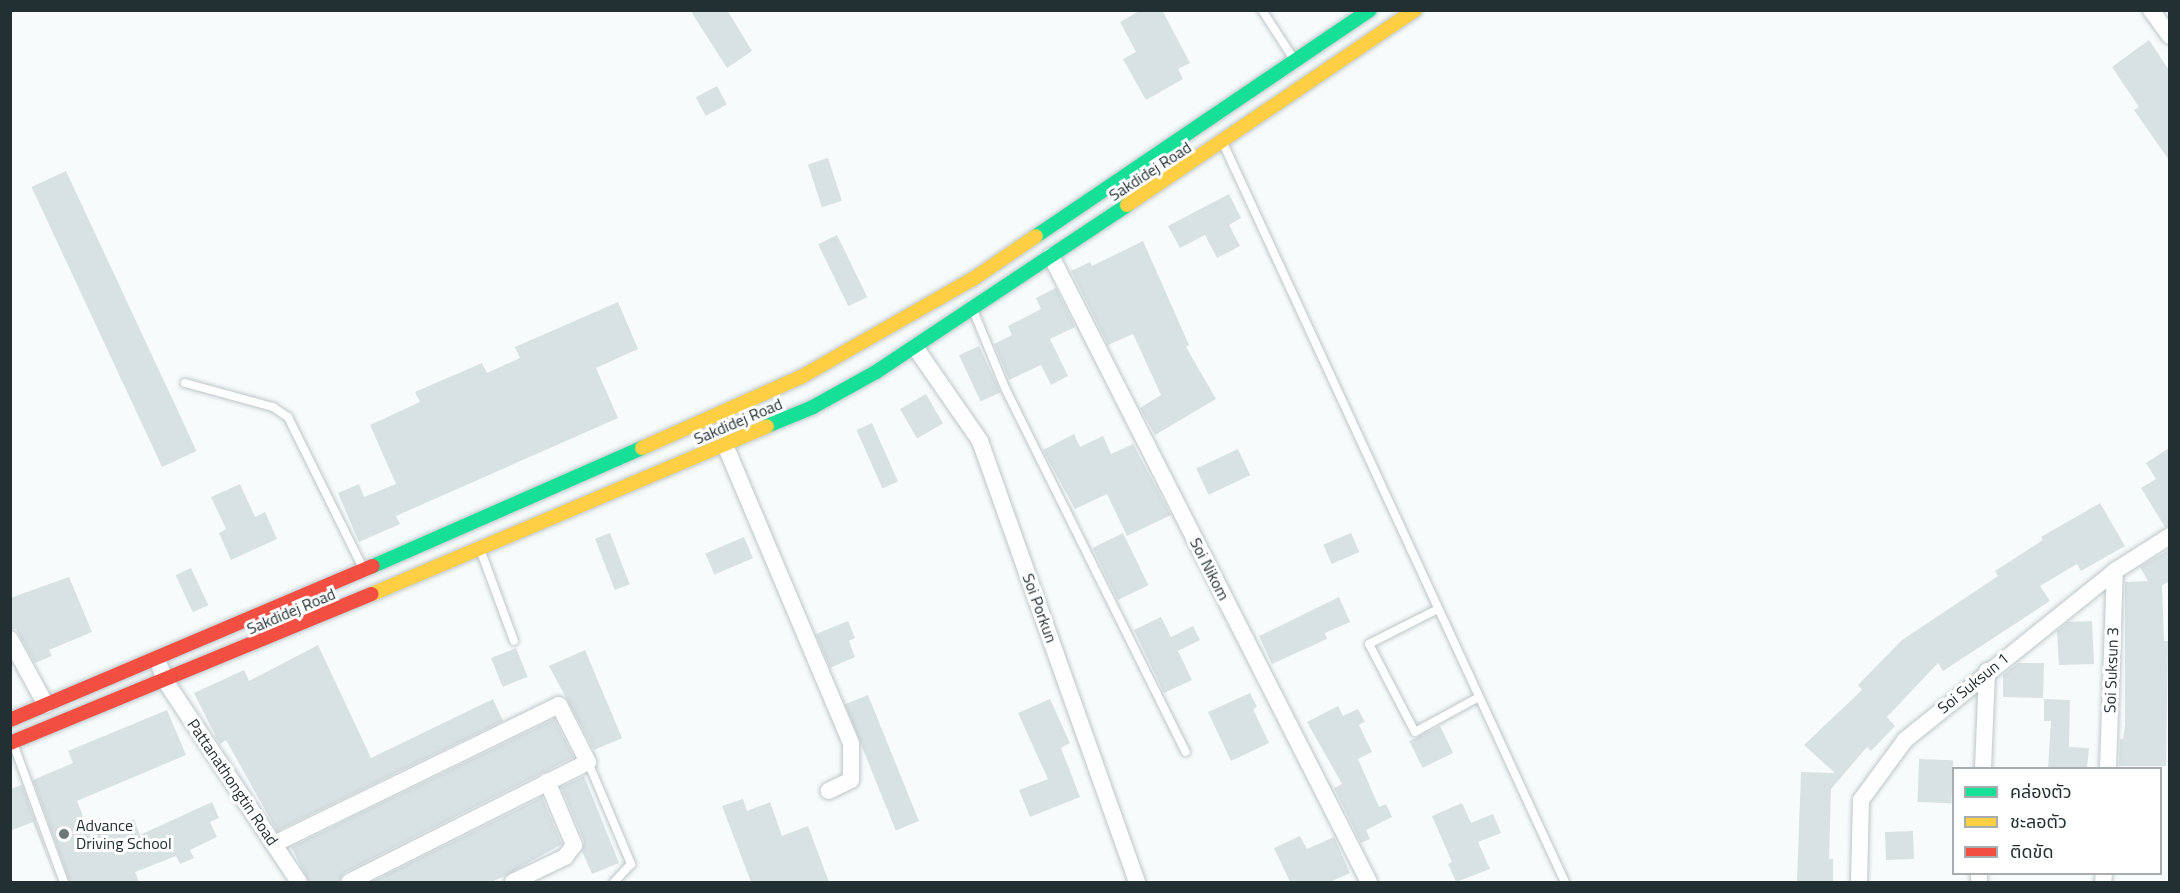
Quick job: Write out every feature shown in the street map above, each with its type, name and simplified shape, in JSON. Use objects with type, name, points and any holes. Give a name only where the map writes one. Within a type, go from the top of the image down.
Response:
[{"type":"main road","name":"Sakdidej Road","points":[[10,720],[364,570],[801,377],[973,279],[1370,10]]},
{"type":"main road","name":"Sakdidej Road","points":[[12,743],[166,682],[813,407],[973,310],[1415,10]]},
{"type":"street","points":[[2151,10],[2169,36]]},
{"type":"street","name":"Soi Nikom","points":[[1051,256],[1369,882]]},
{"type":"street","name":"Soi Porkun","points":[[915,346],[980,441],[1137,882]]},
{"type":"street","points":[[724,445],[851,744],[851,780],[828,791]]},
{"type":"street","name":"Soi Suksun 1","points":[[1859,882],[1861,800],[1905,740],[1987,671],[2115,571],[2169,536]]},
{"type":"street","name":"Soi Suksun 3","points":[[2108,767],[2115,571]]},
{"type":"street","points":[[10,639],[46,705]]},
{"type":"street","name":"Pattanathongtin Road","points":[[157,659],[166,682],[299,882]]},
{"type":"street","points":[[1983,767],[1987,671]]},
{"type":"street","points":[[274,844],[559,705],[588,762],[349,882]]},
{"type":"street","points":[[513,882],[565,857],[574,845],[548,781]]},
{"type":"lane","points":[[1262,10],[1296,61]]},
{"type":"lane","points":[[1222,143],[1436,610],[1565,882]]},
{"type":"lane","points":[[973,310],[1005,390],[1186,752]]},
{"type":"lane","points":[[185,383],[273,407],[288,417],[364,570]]},
{"type":"lane","points":[[480,549],[514,641]]},
{"type":"lane","points":[[1436,610],[1369,644],[1415,732],[1477,698]]},
{"type":"lane","points":[[12,743],[64,882]]},
{"type":"lane","points":[[588,762],[631,864],[614,882]]},
{"type":"building","points":[[690,10],[727,10],[752,51],[727,68]]},
{"type":"building","points":[[1141,10],[1162,10],[1190,63],[1178,69],[1183,79],[1146,100],[1123,59],[1136,52],[1120,22]]},
{"type":"building","points":[[2149,40],[2169,70],[2169,160],[2134,110],[2139,107],[2112,67]]},
{"type":"building","points":[[717,86],[727,105],[706,116],[696,97]]},
{"type":"building","points":[[828,158],[842,201],[822,207],[808,164]]},
{"type":"building","points":[[66,171],[197,451],[162,467],[32,187]]},
{"type":"building","points":[[1229,194],[1241,218],[1229,225],[1240,246],[1217,258],[1205,235],[1180,248],[1168,226]]},
{"type":"building","points":[[837,235],[867,297],[848,306],[818,244]]},
{"type":"building","points":[[1143,241],[1189,345],[1186,347],[1216,399],[1155,435],[1140,408],[1161,395],[1133,334],[1108,345],[1071,271],[1090,262],[1092,266]]},
{"type":"building","points":[[1056,288],[1075,327],[1050,339],[1068,376],[1051,385],[1041,365],[1009,380],[994,344],[1012,335],[1008,326],[1041,309],[1036,298]]},
{"type":"building","points":[[618,302],[638,349],[596,368],[618,418],[396,516],[400,524],[359,542],[338,493],[359,484],[364,497],[396,484],[370,425],[420,402],[415,392],[482,363],[487,373],[520,358],[515,347]]},
{"type":"building","points":[[979,346],[1001,392],[981,402],[959,355]]},
{"type":"building","points":[[926,394],[943,423],[917,438],[900,409]]},
{"type":"building","points":[[872,423],[898,481],[883,488],[856,430]]},
{"type":"building","points":[[1074,434],[1080,447],[1103,436],[1111,454],[1133,444],[1171,515],[1127,536],[1107,494],[1075,509],[1043,450]]},
{"type":"building","points":[[2169,448],[2169,526],[2165,527],[2141,488],[2156,479],[2146,463]]},
{"type":"building","points":[[1238,449],[1250,475],[1209,495],[1196,468]]},
{"type":"building","points":[[240,484],[255,517],[265,512],[277,539],[231,560],[219,533],[226,529],[211,497]]},
{"type":"building","points":[[2100,503],[2125,546],[2081,571],[2077,564],[2040,586],[2050,601],[1943,671],[1938,663],[1887,717],[1895,726],[1871,751],[1867,747],[1831,789],[1829,859],[1833,859],[1833,882],[1797,882],[1801,772],[1835,773],[1804,745],[1862,690],[1858,685],[1902,640],[1998,576],[1995,571],[2043,540],[2041,537]]},
{"type":"building","points":[[610,533],[630,584],[615,590],[595,539]]},
{"type":"building","points":[[1123,533],[1148,585],[1118,600],[1092,548]]},
{"type":"building","points":[[1351,533],[1359,552],[1332,564],[1323,545]]},
{"type":"building","points":[[744,537],[753,558],[714,575],[705,553]]},
{"type":"building","points":[[2169,550],[2169,582],[2162,585],[2164,641],[2168,641],[2166,766],[2119,766],[2120,739],[2123,739],[2125,725],[2125,582],[2148,581],[2140,567]]},
{"type":"building","points":[[191,568],[208,605],[193,612],[176,575]]},
{"type":"building","points":[[69,577],[92,632],[49,650],[52,656],[35,663],[16,629],[10,629],[10,598]]},
{"type":"building","points":[[1339,597],[1350,622],[1325,633],[1327,639],[1272,664],[1259,636]]},
{"type":"building","points":[[1161,617],[1171,637],[1193,626],[1200,640],[1178,651],[1192,680],[1164,693],[1134,630]]},
{"type":"building","points":[[848,621],[855,638],[849,641],[855,657],[830,668],[816,634]]},
{"type":"building","points":[[2092,621],[2094,664],[2059,665],[2057,631],[2068,622]]},
{"type":"building","points":[[318,645],[371,758],[493,699],[503,721],[277,831],[226,740],[220,744],[194,693],[244,670],[249,681]]},
{"type":"building","points":[[516,648],[528,677],[503,687],[491,658]]},
{"type":"building","points":[[585,650],[622,738],[594,750],[549,666]]},
{"type":"building","points":[[2018,663],[2044,663],[2043,698],[2003,697],[2003,675]]},
{"type":"building","points":[[1250,693],[1257,707],[1253,709],[1269,743],[1231,761],[1208,712]]},
{"type":"building","points":[[868,695],[919,821],[896,830],[845,704]]},
{"type":"building","points":[[1050,699],[1070,743],[1061,748],[1080,797],[1030,817],[1019,790],[1048,779],[1018,713]]},
{"type":"building","points":[[2044,699],[2070,700],[2069,747],[2089,748],[2087,767],[2048,767],[2051,721],[2044,721]]},
{"type":"building","points":[[1338,706],[1343,716],[1358,709],[1365,722],[1359,725],[1372,752],[1358,759],[1379,807],[1386,804],[1392,817],[1366,830],[1370,839],[1361,843],[1334,788],[1342,784],[1307,722]]},
{"type":"building","points":[[167,710],[186,755],[77,801],[91,836],[134,819],[140,835],[212,802],[219,818],[210,822],[217,837],[190,850],[194,858],[180,864],[176,856],[135,872],[139,882],[70,882],[33,780],[73,763],[68,751]]},
{"type":"building","points":[[554,719],[574,757],[344,873],[339,882],[309,882],[291,847]]},
{"type":"building","points":[[1440,726],[1453,753],[1423,768],[1409,741]]},
{"type":"building","points":[[1919,759],[1953,760],[1951,803],[1917,802]]},
{"type":"building","points":[[584,776],[619,863],[592,874],[582,851],[584,841],[561,787]]},
{"type":"building","points":[[22,785],[57,882],[33,822],[10,831],[10,789]]},
{"type":"building","points":[[542,797],[562,844],[505,876],[491,882],[371,882]]},
{"type":"building","points":[[743,799],[747,811],[770,802],[782,836],[808,826],[829,882],[751,882],[722,806]]},
{"type":"building","points":[[1462,803],[1471,823],[1493,814],[1501,833],[1478,842],[1490,869],[1456,882],[1448,864],[1452,862],[1432,816]]},
{"type":"building","points":[[1913,831],[1914,859],[1886,860],[1885,832]]},
{"type":"building","points":[[1300,836],[1307,849],[1334,837],[1350,873],[1330,882],[1290,882],[1274,848]]},
{"type":"traffic: fast","points":[[1036,236],[1370,10]]},
{"type":"traffic: fast","points":[[767,426],[813,407],[876,372],[1127,205]]},
{"type":"traffic: fast","points":[[373,566],[642,448]]},
{"type":"traffic: slow","points":[[1127,205],[1415,10]]},
{"type":"traffic: slow","points":[[642,448],[801,377],[973,279],[1036,236]]},
{"type":"traffic: slow","points":[[372,594],[767,426]]},
{"type":"traffic: jam","points":[[10,720],[373,566]]},
{"type":"traffic: jam","points":[[10,743],[372,594]]},
{"type":"place","name":"Advance Driving School","points":[[64,834]]}]
